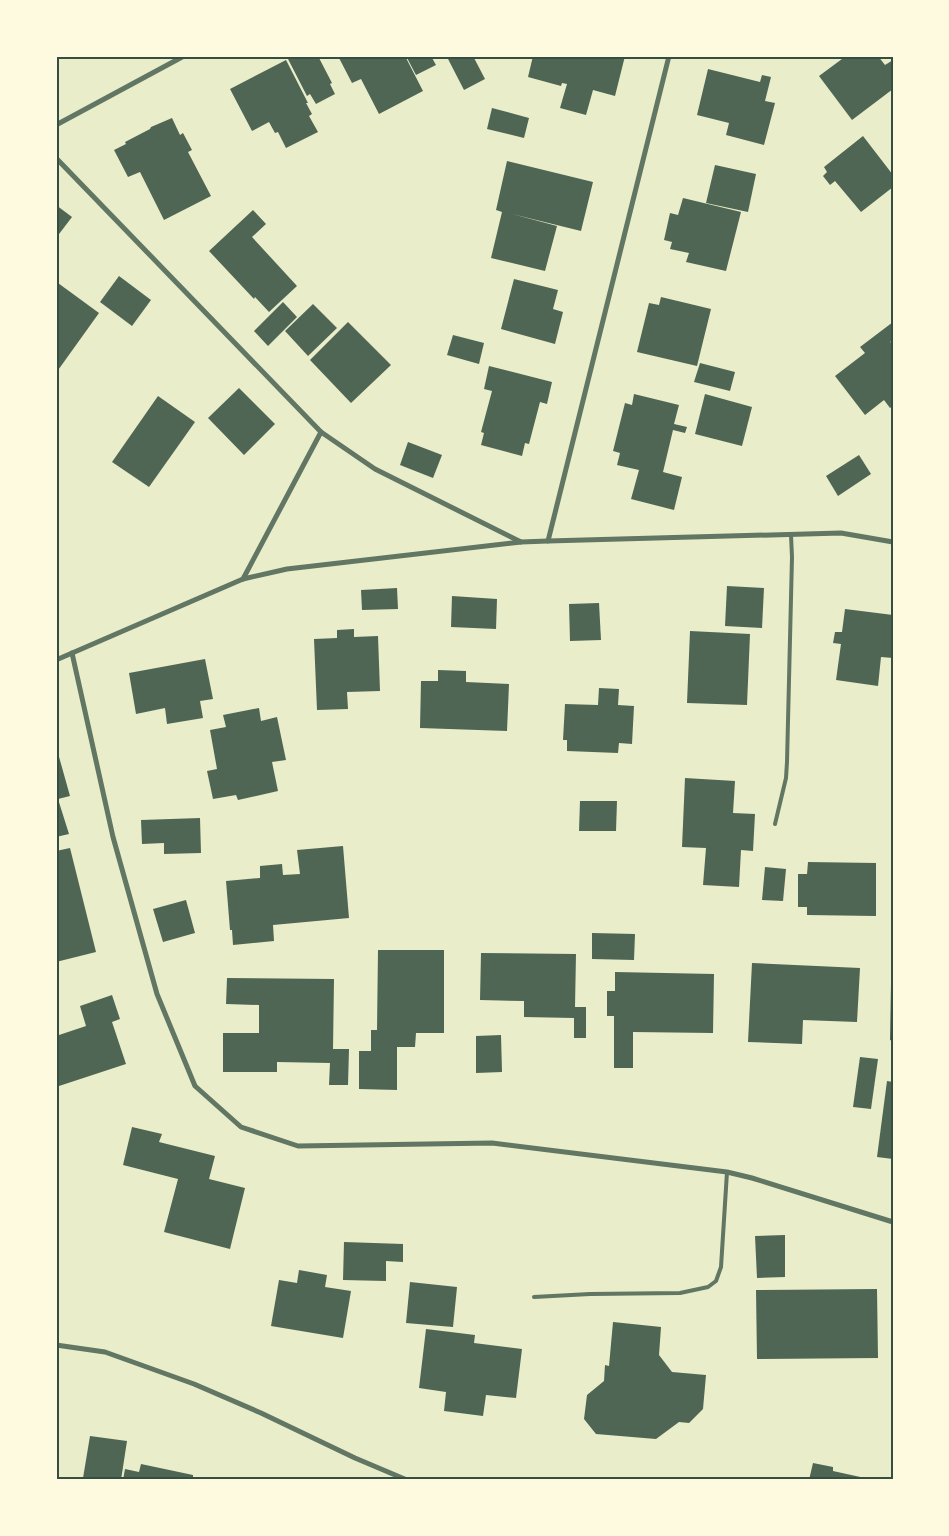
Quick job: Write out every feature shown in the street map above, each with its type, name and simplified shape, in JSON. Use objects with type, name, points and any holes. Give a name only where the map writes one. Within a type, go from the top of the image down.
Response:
[{"type":"street","points":[[56,125],[184,56]]},
{"type":"street","points":[[548,541],[669,56]]},
{"type":"street","points":[[56,158],[321,432],[375,469],[522,542]]},
{"type":"street","points":[[243,579],[321,432]]},
{"type":"street","points":[[56,660],[243,579],[287,569],[522,542],[842,533],[893,542]]},
{"type":"street","points":[[72,653],[113,837],[157,994],[195,1086],[241,1128],[298,1146],[492,1142],[727,1172],[893,1222]]},
{"type":"street","points":[[56,1345],[105,1352],[194,1384],[407,1480]]},
{"type":"lane","points":[[775,824],[786,778],[787,762],[791,535]]},
{"type":"lane","points":[[534,1298],[590,1294],[680,1293],[708,1287],[716,1281],[721,1267],[727,1172]]},
{"type":"building","points":[[292,56],[318,56],[332,83],[330,84],[335,94],[316,104],[310,94],[307,96],[288,59]]},
{"type":"building","points":[[338,56],[405,56],[423,91],[379,114],[361,79],[352,83]]},
{"type":"building","points":[[406,56],[431,56],[436,65],[416,75]]},
{"type":"building","points":[[473,56],[485,79],[464,90],[447,57]]},
{"type":"building","points":[[533,56],[625,56],[615,96],[593,90],[586,115],[560,108],[567,84],[562,83],[561,86],[528,77]]},
{"type":"building","points":[[846,56],[878,56],[885,65],[893,60],[893,89],[852,120],[819,76]]},
{"type":"building","points":[[286,60],[308,103],[306,103],[312,114],[309,116],[318,132],[286,148],[278,132],[275,133],[269,122],[252,131],[230,89]]},
{"type":"building","points":[[708,69],[760,82],[762,75],[771,77],[765,101],[775,103],[764,145],[726,135],[729,123],[697,115]]},
{"type":"building","points":[[492,108],[529,118],[524,138],[487,129]]},
{"type":"building","points":[[172,118],[180,135],[183,133],[192,150],[188,152],[211,196],[164,220],[140,172],[128,177],[114,150],[151,127]]},
{"type":"building","points":[[863,136],[893,175],[893,187],[861,212],[835,181],[830,185],[823,176],[827,172],[824,167]]},
{"type":"building","points":[[507,161],[593,182],[581,231],[512,214],[557,226],[545,271],[491,258],[502,212],[496,210]]},
{"type":"building","points":[[715,165],[756,174],[748,212],[706,203]]},
{"type":"building","points":[[683,198],[741,212],[726,271],[686,262],[689,253],[670,249],[672,242],[664,240],[670,213],[678,215]]},
{"type":"building","points":[[56,205],[72,217],[56,238]]},
{"type":"building","points":[[253,210],[266,224],[252,237],[297,286],[269,312],[255,297],[254,299],[209,251]]},
{"type":"building","points":[[119,276],[151,300],[132,326],[100,302]]},
{"type":"building","points":[[514,279],[558,290],[553,309],[563,312],[555,344],[501,329]]},
{"type":"building","points":[[58,283],[99,313],[56,373],[56,285]]},
{"type":"building","points":[[661,297],[711,309],[697,366],[637,352],[649,303],[659,305]]},
{"type":"building","points":[[283,302],[297,317],[268,346],[254,331]]},
{"type":"building","points":[[313,304],[337,328],[308,356],[285,331]]},
{"type":"building","points":[[348,322],[391,365],[351,403],[310,360]]},
{"type":"building","points":[[893,322],[893,340],[890,342],[893,343],[893,406],[890,408],[884,400],[865,415],[835,376],[865,353],[860,347]]},
{"type":"building","points":[[453,335],[484,343],[479,364],[447,355]]},
{"type":"building","points":[[700,363],[735,372],[730,391],[694,382]]},
{"type":"building","points":[[489,366],[552,382],[547,404],[540,402],[529,444],[525,443],[522,456],[481,445],[484,433],[481,432],[492,391],[484,389]]},
{"type":"building","points":[[239,388],[275,424],[244,455],[208,418]]},
{"type":"building","points":[[634,394],[679,405],[674,424],[687,427],[685,433],[673,430],[663,472],[682,477],[674,510],[631,499],[639,470],[617,465],[620,453],[613,451],[625,403],[632,405]]},
{"type":"building","points":[[705,394],[752,407],[742,446],[695,434]]},
{"type":"building","points":[[158,396],[195,422],[149,487],[112,462]]},
{"type":"building","points":[[408,442],[442,455],[433,478],[400,465]]},
{"type":"building","points":[[859,455],[871,474],[838,496],[826,476]]},
{"type":"building","points":[[727,586],[764,588],[762,628],[725,626]]},
{"type":"building","points":[[397,588],[398,609],[362,610],[361,590]]},
{"type":"building","points":[[452,596],[497,599],[496,629],[451,627]]},
{"type":"building","points":[[599,603],[601,640],[570,641],[569,604]]},
{"type":"building","points":[[845,609],[893,615],[893,658],[881,657],[878,686],[836,680],[841,644],[833,643],[835,632],[842,632]]},
{"type":"building","points":[[354,629],[354,637],[378,636],[380,691],[347,692],[348,709],[317,710],[314,639],[337,638],[337,630]]},
{"type":"building","points":[[690,631],[750,634],[747,705],[687,703]]},
{"type":"building","points":[[205,659],[213,699],[200,701],[203,718],[167,724],[165,708],[136,714],[129,673]]},
{"type":"building","points":[[438,670],[466,671],[466,682],[509,684],[507,731],[420,728],[421,681],[438,681]]},
{"type":"building","points":[[599,688],[619,689],[618,705],[634,706],[632,744],[619,743],[618,753],[567,751],[567,740],[563,740],[565,704],[598,705]]},
{"type":"building","points":[[259,708],[261,721],[277,717],[286,760],[272,762],[278,791],[238,800],[236,795],[213,799],[207,771],[217,769],[210,730],[226,727],[223,715]]},
{"type":"building","points":[[56,746],[70,796],[58,799],[69,834],[56,837]]},
{"type":"building","points":[[685,778],[735,781],[733,813],[755,814],[753,851],[741,850],[739,887],[703,885],[706,848],[682,847]]},
{"type":"building","points":[[580,801],[617,801],[616,831],[579,831]]},
{"type":"building","points":[[200,818],[201,853],[164,854],[164,843],[142,844],[141,820]]},
{"type":"building","points":[[343,846],[349,918],[273,925],[274,941],[233,945],[226,881],[260,878],[260,866],[282,864],[283,875],[300,874],[297,850]]},
{"type":"building","points":[[70,848],[96,952],[56,962],[56,851]]},
{"type":"building","points":[[808,862],[876,863],[876,916],[807,915],[807,907],[798,907],[798,874],[807,874]]},
{"type":"building","points":[[765,867],[786,869],[783,901],[762,900]]},
{"type":"building","points":[[186,900],[195,933],[163,942],[153,909]]},
{"type":"building","points":[[592,933],[635,934],[634,960],[592,959]]},
{"type":"building","points":[[378,950],[444,950],[444,1033],[416,1033],[415,1047],[397,1047],[397,1090],[359,1089],[359,1051],[371,1051],[371,1030],[377,1030]]},
{"type":"building","points":[[481,953],[576,954],[575,1007],[586,1007],[586,1038],[574,1038],[574,1018],[524,1017],[524,1001],[480,1000]]},
{"type":"building","points":[[752,963],[860,968],[857,1022],[803,1020],[802,1044],[748,1042]]},
{"type":"building","points":[[615,972],[714,974],[713,1033],[633,1032],[633,1068],[614,1068],[614,1016],[607,1016],[607,991],[615,991]]},
{"type":"building","points":[[227,978],[334,979],[333,1049],[349,1049],[348,1085],[329,1085],[330,1063],[277,1062],[277,1072],[223,1072],[223,1033],[259,1033],[259,1005],[226,1004]]},
{"type":"building","points":[[891,984],[893,984],[893,1041],[890,1040]]},
{"type":"building","points":[[112,995],[120,1019],[112,1022],[126,1064],[56,1087],[56,1036],[86,1026],[80,1006]]},
{"type":"building","points":[[501,1035],[502,1072],[476,1073],[476,1036]]},
{"type":"building","points":[[860,1057],[878,1059],[871,1109],[853,1107]]},
{"type":"building","points":[[887,1081],[893,1082],[893,1159],[877,1157]]},
{"type":"building","points":[[132,1127],[162,1134],[159,1142],[215,1156],[209,1179],[245,1188],[230,1249],[164,1232],[178,1179],[123,1165]]},
{"type":"building","points":[[785,1235],[785,1277],[757,1278],[755,1236]]},
{"type":"building","points":[[344,1242],[403,1244],[403,1262],[386,1261],[386,1281],[343,1280]]},
{"type":"building","points":[[299,1270],[327,1275],[325,1287],[351,1291],[343,1338],[271,1326],[279,1280],[297,1283]]},
{"type":"building","points":[[410,1282],[457,1287],[453,1327],[406,1323]]},
{"type":"building","points":[[877,1289],[878,1358],[757,1359],[756,1290]]},
{"type":"building","points":[[613,1322],[661,1327],[659,1355],[672,1372],[706,1375],[703,1409],[689,1423],[679,1422],[656,1439],[596,1434],[584,1419],[587,1395],[604,1381],[605,1365],[609,1366]]},
{"type":"building","points":[[426,1329],[475,1335],[474,1343],[522,1349],[516,1398],[486,1395],[483,1416],[444,1411],[446,1392],[419,1388]]},
{"type":"building","points":[[90,1436],[127,1441],[121,1480],[83,1478]]},
{"type":"building","points":[[813,1463],[833,1467],[833,1471],[874,1480],[809,1480]]},
{"type":"building","points":[[141,1464],[193,1475],[193,1480],[123,1480],[125,1469],[139,1472]]}]
